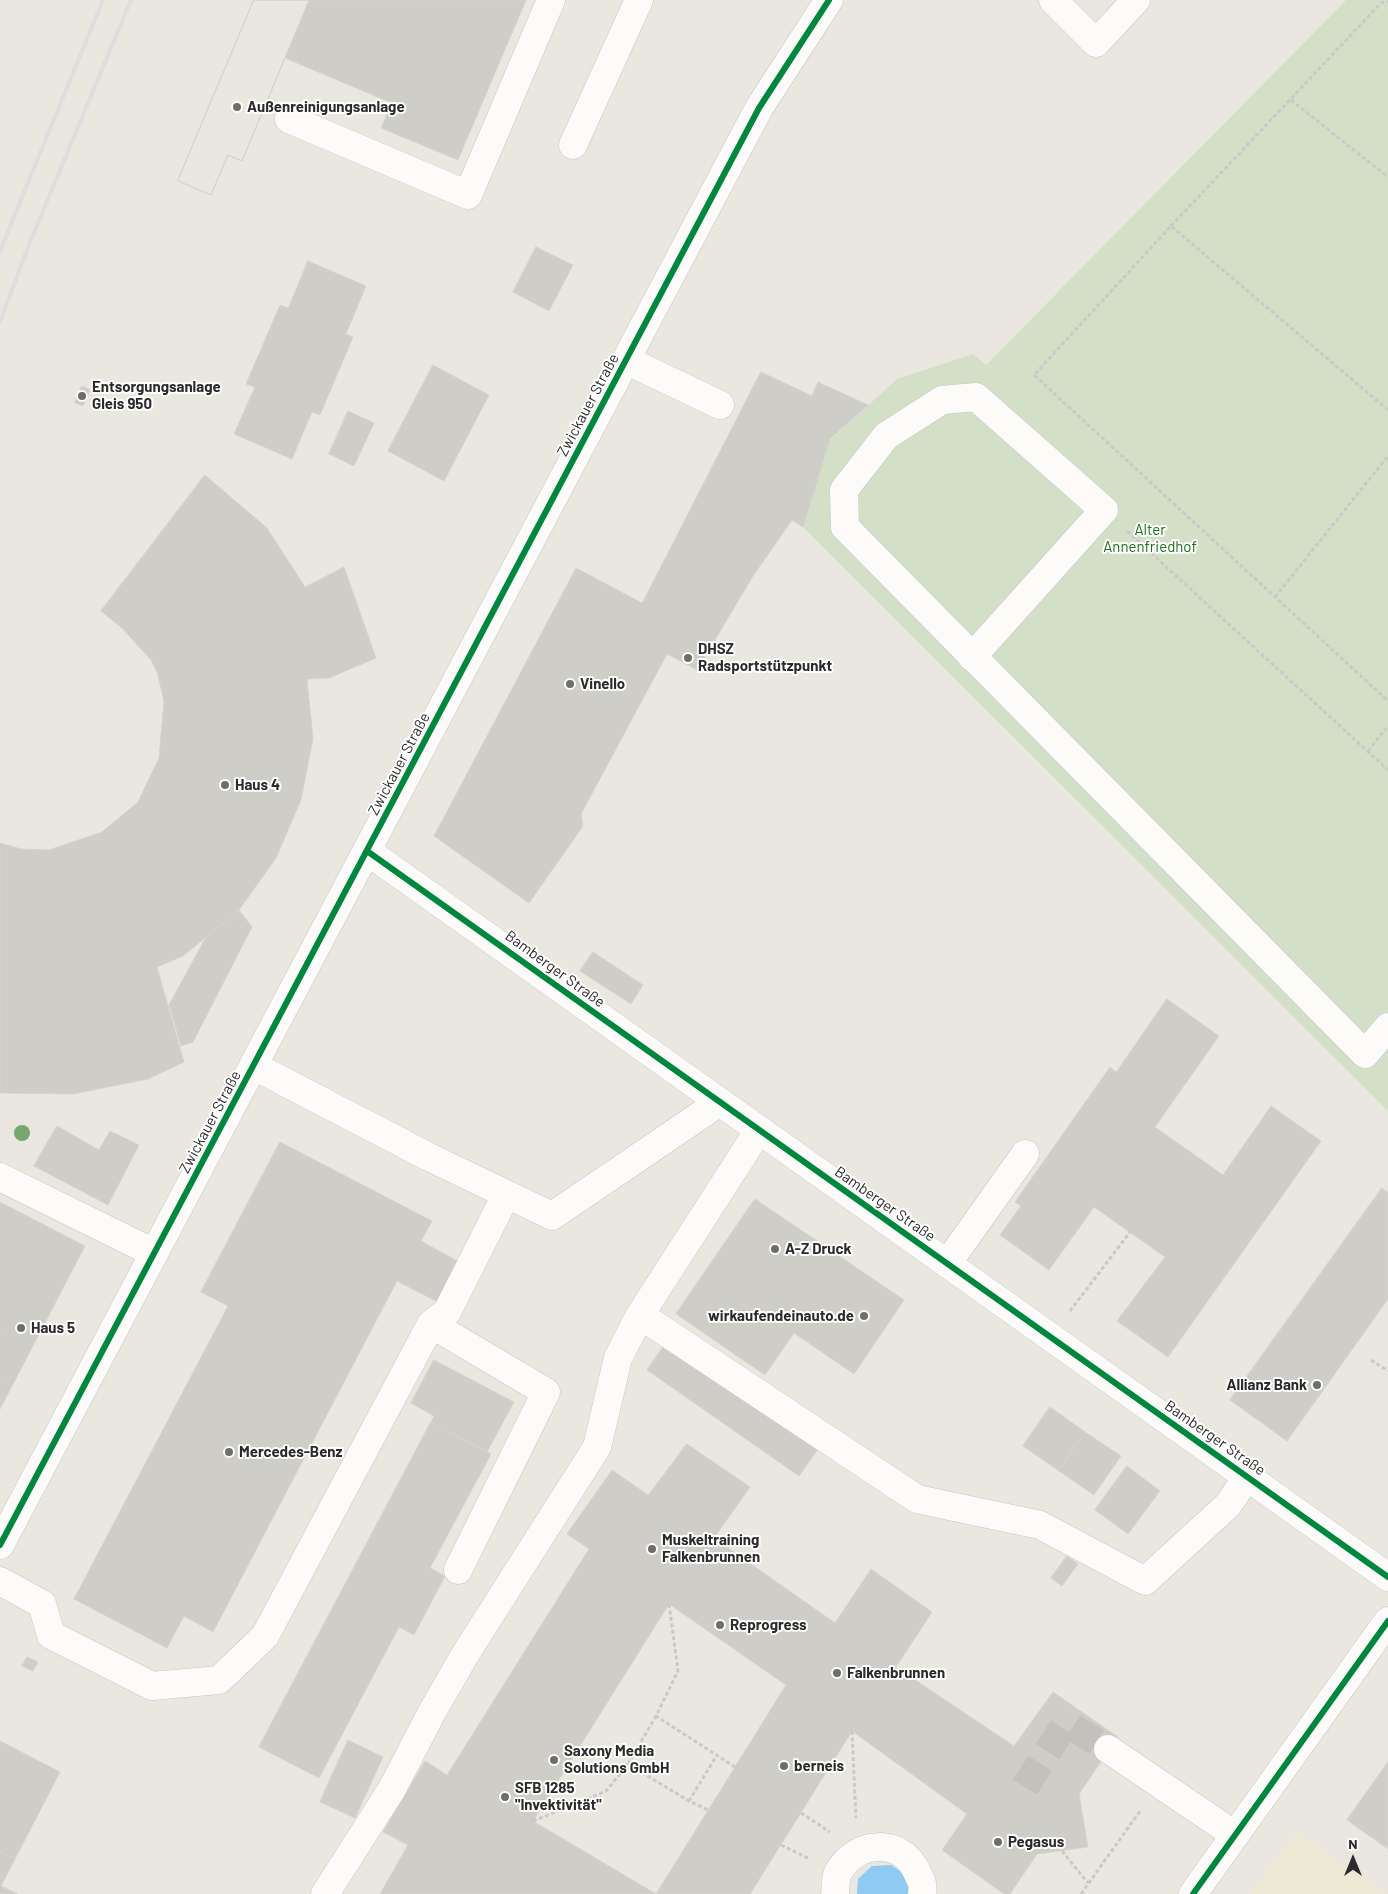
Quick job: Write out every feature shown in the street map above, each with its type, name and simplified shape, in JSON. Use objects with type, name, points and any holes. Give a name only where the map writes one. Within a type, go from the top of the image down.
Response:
[{"type":"street","points":[[289,119],[468,195],[551,0]]},
{"type":"street","points":[[573,146],[639,0]]},
{"type":"street","name":"Zwickauer Straße","points":[[0,1545],[759,108],[829,0]]},
{"type":"street","points":[[1053,0],[1096,44],[1136,0]]},
{"type":"street","points":[[626,360],[720,405]]},
{"type":"street","points":[[972,656],[1104,510],[976,397],[942,400],[886,436],[844,490],[845,527],[972,656],[1365,1054],[1388,1026]]},
{"type":"street","name":"Bamberger Straße","points":[[367,852],[1388,1577]]},
{"type":"street","points":[[254,1066],[506,1195],[552,1216],[720,1102]]},
{"type":"street","points":[[325,1894],[392,1789],[432,1712],[466,1654],[598,1447],[618,1358],[640,1315],[759,1130]]},
{"type":"street","points":[[947,1264],[1024,1154]]},
{"type":"street","points":[[0,1177],[154,1253]]},
{"type":"street","points":[[0,1581],[42,1604],[51,1635],[152,1686],[218,1680],[265,1636],[431,1324],[447,1312],[506,1195]]},
{"type":"street","points":[[640,1315],[917,1499],[1040,1525],[1145,1581],[1228,1505],[1246,1476]]},
{"type":"street","points":[[431,1324],[546,1392],[458,1570]]},
{"type":"street","points":[[1193,1894],[1388,1621]]},
{"type":"street","points":[[1108,1750],[1235,1835]]},
{"type":"street","points":[[835,1894],[838,1872],[858,1851],[888,1847],[911,1860],[924,1886],[922,1894]]},
{"type":"path","points":[[1388,1],[1381,3],[1034,375],[1388,701]]},
{"type":"path","points":[[1291,100],[1388,177]]},
{"type":"path","points":[[1171,226],[1388,410]]},
{"type":"path","points":[[1275,596],[1388,456]]},
{"type":"path","points":[[1104,510],[1388,770]]},
{"type":"path","points":[[1368,751],[1388,726]]},
{"type":"path","points":[[1068,1312],[1130,1232]]},
{"type":"path","points":[[1371,1360],[1388,1371]]},
{"type":"path","points":[[533,1821],[606,1792],[628,1764],[656,1716],[678,1672],[669,1604]]},
{"type":"path","points":[[656,1716],[735,1767]]},
{"type":"path","points":[[852,1731],[858,1851]]},
{"type":"path","points":[[689,1801],[717,1755]]},
{"type":"path","points":[[628,1764],[689,1801],[708,1810]]},
{"type":"path","points":[[1081,1894],[1142,1807]]},
{"type":"path","points":[[1062,1851],[1088,1883]]},
{"type":"shaded area","points":[[1296,1833],[1385,1894],[1252,1894]]},
{"type":"green space","name":"Alter Annenfriedhof","points":[[1346,0],[1388,0],[1388,1111],[803,527],[828,442],[897,379],[973,354],[986,365]]},
{"type":"water","points":[[891,1865],[903,1873],[910,1891],[909,1894],[857,1894],[858,1879],[872,1866]]},
{"type":"building","points":[[254,0],[526,0],[458,160],[381,128],[392,103],[285,58],[242,161],[228,155],[211,195],[178,181]]},
{"type":"building","name":"Außenreinigungsanlage","points":[[254,0],[309,0],[242,161],[228,155],[211,195],[178,181]]},
{"type":"building","points":[[536,247],[573,265],[549,311],[513,292]]},
{"type":"building","points":[[308,261],[366,286],[346,334],[353,337],[320,415],[312,412],[292,459],[234,434],[255,387],[246,384],[280,305],[288,308]]},
{"type":"building","points":[[433,365],[489,395],[444,481],[388,451]]},
{"type":"building","points":[[761,372],[812,396],[818,382],[868,405],[830,439],[803,527],[792,520],[753,576],[697,670],[667,654],[581,814],[583,826],[529,903],[434,836],[576,568],[642,603]]},
{"type":"building","name":"Entsorgungsanlage Gleis 950","points":[[82,386],[90,390],[83,406],[75,403]]},
{"type":"building","points":[[348,411],[374,423],[354,466],[329,454]]},
{"type":"building","name":"Haus 4","points":[[205,475],[267,528],[305,587],[344,567],[376,658],[329,678],[307,679],[313,739],[301,800],[276,858],[239,910],[183,956],[157,967],[184,1062],[148,1079],[73,1094],[0,1093],[0,843],[21,849],[49,850],[102,832],[138,802],[159,758],[164,701],[157,672],[151,660],[122,628],[101,611]]},
{"type":"building","points":[[239,910],[252,927],[193,1042],[181,1046],[169,1005],[206,937]]},
{"type":"building","points":[[593,952],[643,985],[631,1004],[580,971]]},
{"type":"building","points":[[1167,999],[1219,1036],[1155,1127],[1223,1175],[1271,1106],[1321,1141],[1168,1357],[1117,1321],[1165,1257],[1094,1207],[1049,1270],[1000,1235],[1021,1206],[1015,1202],[1110,1067],[1116,1072]]},
{"type":"building","points":[[57,1126],[99,1150],[110,1131],[139,1145],[108,1205],[34,1166]]},
{"type":"building","name":"Mercedes-Benz","points":[[280,1142],[432,1221],[421,1241],[459,1262],[438,1302],[397,1281],[213,1632],[184,1616],[167,1648],[74,1599],[228,1306],[201,1292]]},
{"type":"building","points":[[1382,1188],[1388,1193],[1388,1299],[1287,1441],[1230,1400]]},
{"type":"building","name":"A-Z Druck","points":[[755,1199],[904,1300],[854,1374],[794,1333],[765,1375],[676,1314]]},
{"type":"building","name":"Haus 5","points":[[0,1202],[85,1246],[0,1409]]},
{"type":"building","points":[[666,1343],[818,1449],[799,1476],[647,1370]]},
{"type":"building","points":[[434,1360],[514,1402],[487,1452],[431,1422],[434,1416],[411,1403]]},
{"type":"building","points":[[1050,1407],[1085,1432],[1059,1471],[1023,1446]]},
{"type":"building","points":[[431,1422],[491,1454],[430,1568],[445,1576],[414,1635],[399,1627],[319,1778],[259,1747]]},
{"type":"building","points":[[1085,1432],[1121,1456],[1094,1495],[1059,1471]]},
{"type":"building","name":"Falkenbrunnen","points":[[687,1444],[750,1487],[714,1538],[835,1623],[871,1569],[932,1612],[896,1667],[1014,1746],[1053,1692],[1118,1737],[1079,1794],[1088,1847],[1037,1854],[1010,1894],[1004,1894],[942,1850],[967,1814],[852,1731],[750,1894],[380,1894],[408,1845],[383,1832],[425,1761],[447,1775],[589,1549],[567,1534],[612,1470],[648,1495]],"holes":[[[669,1604],[786,1685],[656,1894],[533,1821]]]},
{"type":"building","points":[[1127,1466],[1160,1491],[1128,1534],[1095,1510]]},
{"type":"building","points":[[1067,1556],[1078,1564],[1062,1586],[1051,1578]]},
{"type":"building","points":[[27,1657],[38,1662],[33,1671],[22,1666]]},
{"type":"building","points":[[348,1740],[383,1757],[355,1818],[320,1802]]},
{"type":"building","points":[[0,1741],[60,1772],[15,1859],[0,1851]]},
{"type":"building","points":[[1388,1762],[1388,1849],[1347,1820]]},
{"type":"building","points":[[0,1851],[15,1859],[1,1886],[18,1894],[0,1894]]},
{"type":"tunnel","points":[[1025,1787],[1066,1723],[1108,1749]]},
{"type":"railway","points":[[0,251],[103,0]]},
{"type":"railway","points":[[0,322],[28,247],[131,0]]},
{"type":"cycle path","points":[[0,1545],[759,108],[829,0]]},
{"type":"cycle path","points":[[367,851],[1388,1577]]},
{"type":"cycle path","points":[[1193,1894],[1388,1621]]},
{"type":"place","name":"Außenreinigungsanlage","points":[[237,107]]},
{"type":"place","name":"Entsorgungsanlage Gleis 950","points":[[82,396]]},
{"type":"place","name":"DHSZ Radsportstützpunkt","points":[[688,658]]},
{"type":"place","name":"Vinello","points":[[570,684]]},
{"type":"place","name":"Haus 4","points":[[225,785]]},
{"type":"place","name":"A-Z Druck","points":[[775,1249]]},
{"type":"place","name":"wirkaufendeinauto.de","points":[[864,1316]]},
{"type":"place","name":"Haus 5","points":[[21,1328]]},
{"type":"place","name":"Allianz Bank","points":[[1317,1385]]},
{"type":"place","name":"Mercedes-Benz","points":[[229,1452]]},
{"type":"place","name":"Muskeltraining Falkenbrunnen","points":[[652,1549]]},
{"type":"place","name":"Reprogress","points":[[720,1625]]},
{"type":"place","name":"Falkenbrunnen","points":[[837,1673]]},
{"type":"place","name":"Saxony Media Solutions GmbH","points":[[554,1760]]},
{"type":"place","name":"berneis","points":[[784,1766]]},
{"type":"place","name":"SFB 1285 \"Invektivität\"","points":[[505,1797]]},
{"type":"place","name":"Pegasus","points":[[998,1842]]}]
